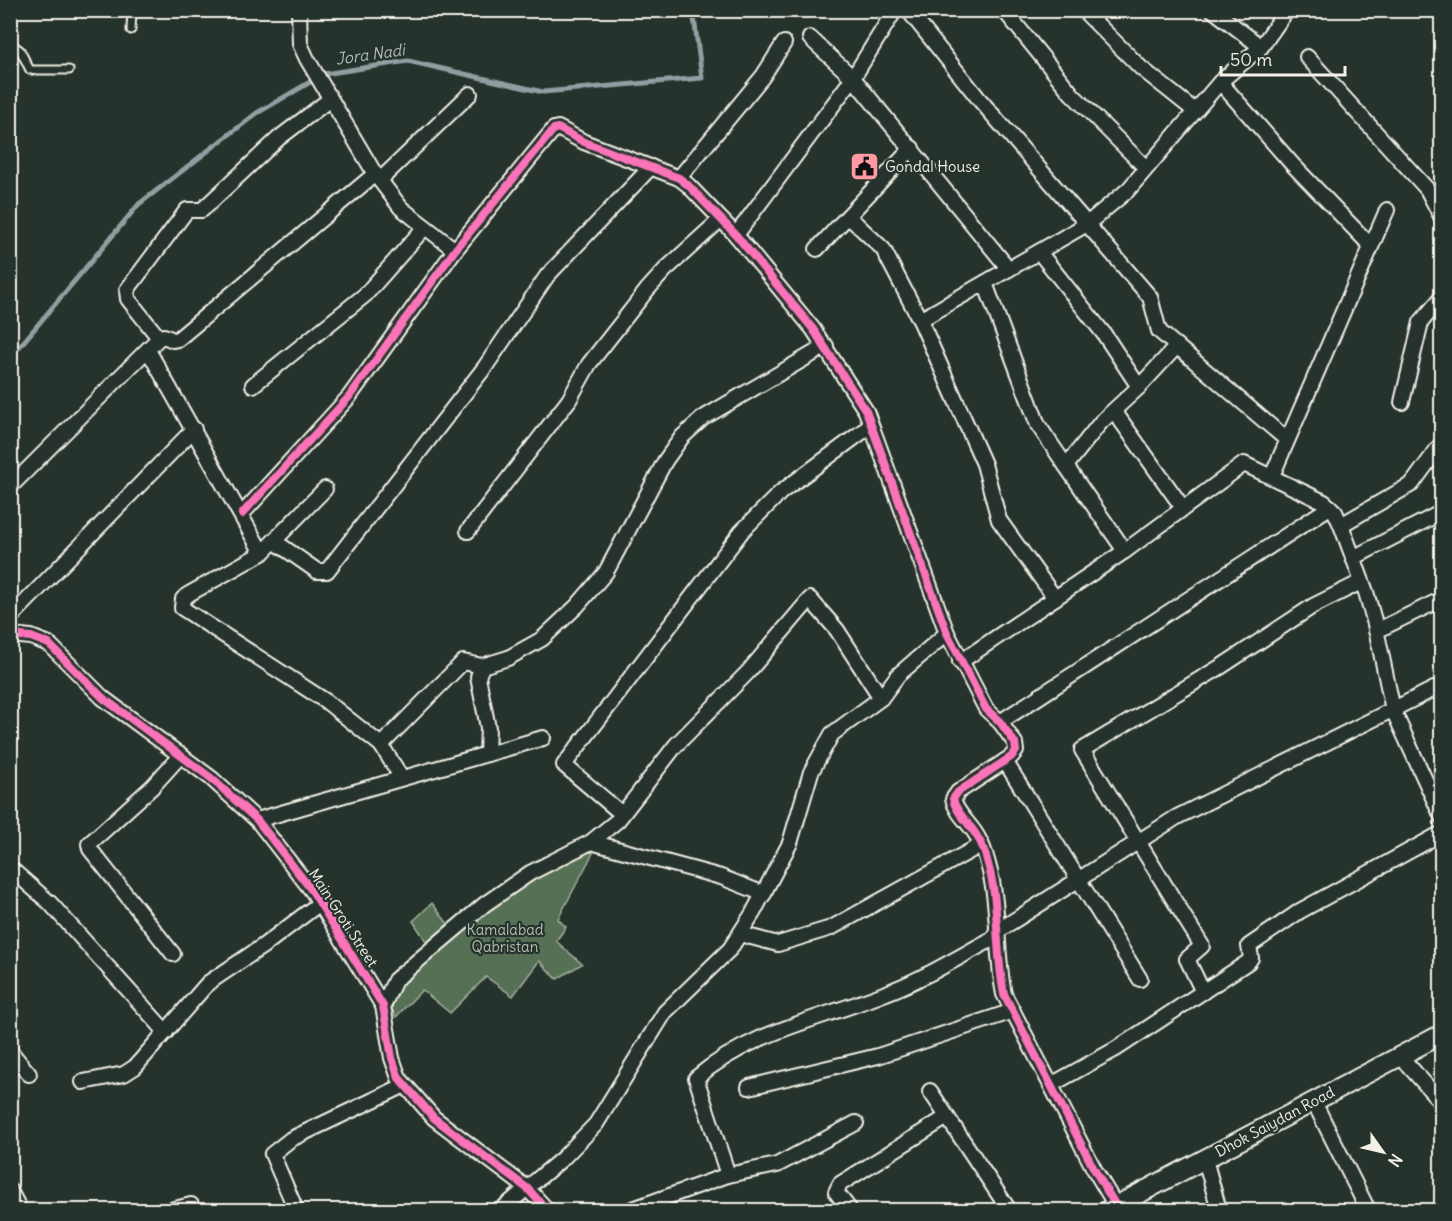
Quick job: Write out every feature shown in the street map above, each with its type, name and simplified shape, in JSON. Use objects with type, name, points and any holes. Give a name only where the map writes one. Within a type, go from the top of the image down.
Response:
[{"type":"main road","name":"Dhok Saiydan Road","points":[[1112,1208],[1442,1034]]},
{"type":"street","points":[[299,10],[300,44],[307,59],[329,100],[378,177],[405,213],[455,250]]},
{"type":"street","points":[[736,235],[853,78],[895,10]]},
{"type":"street","points":[[908,10],[979,99],[1149,297],[1159,331],[1287,440]]},
{"type":"street","points":[[1004,10],[1072,94],[1146,168]]},
{"type":"street","points":[[1083,10],[1141,68],[1196,111]]},
{"type":"street","points":[[1213,10],[1261,47]]},
{"type":"street","points":[[920,320],[1087,225],[1128,190],[1220,82],[1261,47],[1287,10]]},
{"type":"street","points":[[810,38],[853,78],[1009,269]]},
{"type":"street","points":[[680,178],[763,76],[784,44]]},
{"type":"street","points":[[1307,57],[1427,189],[1442,218]]},
{"type":"street","points":[[1220,82],[1292,164],[1371,246]]},
{"type":"street","points":[[10,487],[159,338],[164,336],[173,340],[178,339],[378,177],[470,94]]},
{"type":"street","points":[[159,338],[128,299],[127,290],[185,212],[202,210],[279,138],[329,100]]},
{"type":"street","points":[[242,514],[349,397],[455,250],[554,129],[558,128],[584,142],[680,178],[736,235],[826,346],[866,411],[947,633],[960,662],[986,709],[1000,722],[1015,743],[1016,751],[1005,761],[958,792],[953,799],[955,806],[981,845],[994,894],[996,934],[1004,994],[1112,1208]]},
{"type":"street","points":[[817,249],[912,148]]},
{"type":"street","points":[[274,541],[316,571],[327,572],[478,376],[547,276],[651,167]]},
{"type":"street","points":[[1272,476],[1387,210]]},
{"type":"street","points":[[848,216],[884,249],[920,320],[984,464],[999,520],[1054,598]]},
{"type":"street","points":[[468,531],[569,400],[589,364],[647,290],[665,270],[720,220]]},
{"type":"street","points":[[253,385],[365,295],[425,227]]},
{"type":"street","points":[[1039,252],[1104,334],[1139,387]]},
{"type":"street","points":[[985,283],[1038,425],[1125,551]]},
{"type":"street","points":[[1402,402],[1421,322],[1442,297]]},
{"type":"street","points":[[381,745],[463,662],[482,666],[508,658],[542,639],[577,606],[606,572],[665,461],[689,431],[703,418],[826,346]]},
{"type":"street","points":[[1066,466],[1114,411],[1178,346]]},
{"type":"street","points":[[148,350],[195,429],[262,553]]},
{"type":"street","points":[[1114,411],[1183,508]]},
{"type":"street","points":[[622,814],[564,765],[742,531],[781,492],[870,426]]},
{"type":"street","points":[[10,618],[195,429]]},
{"type":"street","points":[[1341,525],[1405,490],[1442,443]]},
{"type":"street","points":[[960,662],[1125,551],[1244,464],[1319,499],[1330,507],[1341,525],[1376,631],[1393,710],[1442,817]]},
{"type":"street","points":[[325,489],[262,553],[189,594],[183,599],[182,608],[327,702],[381,745],[402,778]]},
{"type":"street","points":[[1000,722],[1330,507]]},
{"type":"street","points":[[1353,558],[1442,512]]},
{"type":"street","points":[[1203,992],[1187,959],[1202,946],[1083,754],[1084,747],[1222,666],[1313,606],[1361,582]]},
{"type":"street","points":[[383,1006],[395,980],[485,904],[530,873],[591,842],[622,814],[676,745],[748,672],[810,599],[837,630],[881,698]]},
{"type":"street","points":[[1376,631],[1442,599]]},
{"type":"street","points":[[501,1210],[528,1189],[596,1124],[665,1012],[730,949],[764,894],[790,843],[811,772],[832,734],[881,698],[898,675],[947,633]]},
{"type":"street","name":"Main Groti Street","points":[[12,637],[49,644],[103,698],[211,778],[257,820],[320,903],[383,1006],[392,1058],[405,1085],[434,1118],[528,1189],[547,1210]]},
{"type":"street","points":[[482,666],[478,677],[488,728],[487,754]]},
{"type":"street","points":[[728,1175],[696,1078],[720,1058],[761,1036],[888,993],[996,934],[1177,817],[1442,685]]},
{"type":"street","points":[[257,820],[543,738]]},
{"type":"street","points":[[173,954],[90,849],[89,844],[152,787],[181,755]]},
{"type":"street","points":[[1005,761],[1140,979]]},
{"type":"street","points":[[1051,1085],[1116,1048],[1248,962],[1251,958],[1249,946],[1300,911],[1442,833]]},
{"type":"street","points":[[591,842],[721,877],[764,894]]},
{"type":"street","points":[[740,934],[778,944],[831,928],[981,845]]},
{"type":"street","points":[[10,868],[50,903],[166,1032]]},
{"type":"street","points":[[83,1082],[124,1074],[135,1067],[208,983],[263,946],[320,903]]},
{"type":"street","points":[[748,1088],[878,1056],[1013,1011]]},
{"type":"street","points":[[10,1051],[29,1074]]},
{"type":"street","points":[[1400,1056],[1442,1103]]},
{"type":"street","points":[[296,1210],[272,1154],[291,1139],[405,1085]]},
{"type":"street","points":[[930,1091],[1009,1210]]},
{"type":"street","points":[[1314,1102],[1368,1210]]},
{"type":"street","points":[[850,1210],[837,1192],[840,1184],[947,1117]]},
{"type":"street","points":[[630,1210],[728,1175],[777,1165],[856,1123]]},
{"type":"street","points":[[1205,1159],[1219,1210]]},
{"type":"street","points":[[10,1191],[20,1210]]},
{"type":"street","points":[[171,1210],[191,1205]]},
{"type":"lane","points":[[131,30],[132,10]]},
{"type":"lane","points":[[10,43],[20,50],[30,70],[69,70]]},
{"type":"green space","name":"Kamalabad Qabristan","points":[[580,849],[593,853],[558,919],[566,927],[556,941],[582,964],[557,979],[539,961],[513,996],[486,977],[450,1013],[422,990],[396,1017],[386,998],[430,947],[413,921],[432,903],[452,929],[543,857]]},
{"type":"waterway","name":"Jora Nadi","points":[[10,358],[139,204],[257,113],[324,74],[408,61],[543,92],[702,78],[693,10]]},
{"type":"cycle path","points":[[242,514],[349,397],[455,250],[554,129],[558,128],[584,142],[679,178],[688,185],[736,235],[813,329],[866,411],[947,633],[986,709],[1000,722],[1015,743],[1016,751],[1011,757],[958,792],[953,799],[957,809],[980,841],[992,880],[1004,994],[1094,1169],[1116,1206]]},
{"type":"cycle path","points":[[10,635],[31,637],[49,644],[103,698],[211,778],[257,820],[313,892],[383,1006],[392,1058],[399,1078],[434,1118],[528,1189],[547,1210]]},
{"type":"place","name":"Gondal House","points":[[864,167]]}]
